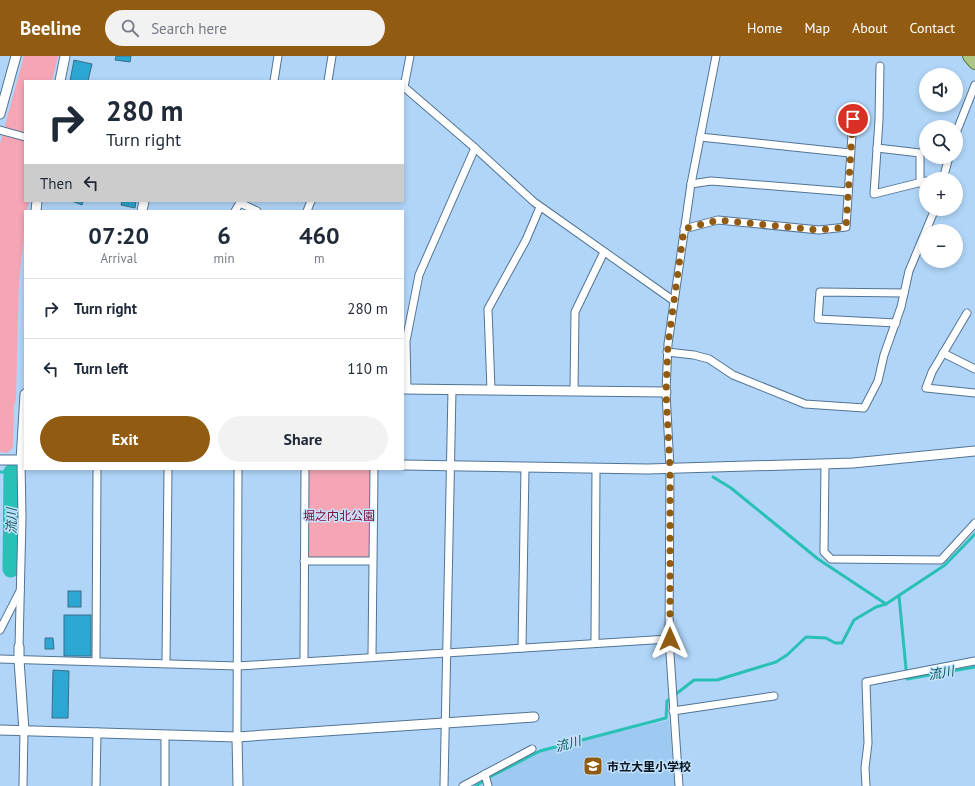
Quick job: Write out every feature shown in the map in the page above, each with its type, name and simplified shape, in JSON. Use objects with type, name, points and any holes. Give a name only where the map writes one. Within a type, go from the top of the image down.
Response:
[{"type":"main road","points":[[969,56],[975,63]]},
{"type":"street","points":[[0,114],[16,56]]},
{"type":"street","points":[[60,80],[65,56]]},
{"type":"street","points":[[274,80],[278,56]]},
{"type":"street","points":[[328,80],[332,56]]},
{"type":"street","points":[[410,56],[404,87],[416,99],[475,148],[540,207],[674,301]]},
{"type":"street","points":[[679,786],[672,696],[670,639],[670,468],[666,392],[667,352],[691,184],[716,56]]},
{"type":"street","points":[[880,66],[874,194],[919,183]]},
{"type":"street","points":[[961,120],[975,85]]},
{"type":"street","points":[[684,229],[718,220],[819,230],[846,227],[853,119]]},
{"type":"street","points":[[0,130],[24,137]]},
{"type":"street","points":[[700,137],[850,153]]},
{"type":"street","points":[[475,148],[419,275],[405,341],[405,389],[666,392]]},
{"type":"street","points":[[877,148],[920,153],[922,172]]},
{"type":"street","points":[[691,184],[711,181],[848,192]]},
{"type":"street","points":[[240,202],[255,210]]},
{"type":"street","points":[[491,390],[488,309],[526,240],[540,207]]},
{"type":"street","points":[[667,352],[694,355],[709,359],[732,375],[805,404],[864,408],[878,381],[884,355],[896,323],[909,271],[932,216]]},
{"type":"street","points":[[574,391],[575,312],[604,252]]},
{"type":"street","points":[[896,323],[818,320],[820,292],[904,293]]},
{"type":"street","points":[[967,313],[943,354],[926,388],[975,393]]},
{"type":"street","points":[[943,354],[975,369]]},
{"type":"street","points":[[444,786],[452,390]]},
{"type":"street","points":[[23,786],[24,730],[19,647],[24,427]]},
{"type":"street","points":[[404,465],[670,468],[825,464],[936,457],[975,452]]},
{"type":"street","points":[[0,460],[23,460]]},
{"type":"street","points":[[825,464],[824,552],[831,559],[941,560],[975,523]]},
{"type":"street","points":[[522,648],[525,467]]},
{"type":"street","points":[[595,643],[596,468]]},
{"type":"street","points":[[96,661],[97,470]]},
{"type":"street","points":[[166,663],[168,470]]},
{"type":"street","points":[[238,470],[238,786]]},
{"type":"street","points":[[304,662],[305,470]]},
{"type":"street","points":[[372,656],[374,470]]},
{"type":"street","points":[[304,561],[372,561]]},
{"type":"street","points":[[0,630],[21,590]]},
{"type":"street","points":[[0,659],[238,666],[372,656],[670,639]]},
{"type":"street","points":[[866,786],[865,768],[868,743],[866,682],[975,661]]},
{"type":"street","points":[[673,708],[774,696]]},
{"type":"street","points":[[0,730],[97,732],[237,738],[534,717]]},
{"type":"street","points":[[96,786],[97,732]]},
{"type":"street","points":[[165,735],[165,786]]},
{"type":"street","points":[[463,786],[486,779],[532,749]]},
{"type":"shaded area","name":"市立大里小学校","points":[[669,720],[675,786],[488,786],[487,781],[540,751]]},
{"type":"green space","points":[[24,56],[58,56],[52,80],[24,80],[24,202],[29,202],[27,210],[24,210],[24,237],[19,280],[16,401],[14,405],[13,447],[8,453],[0,452],[0,144]]},
{"type":"green space","name":"堀之内北公園","points":[[305,470],[374,470],[372,561],[304,561]]},
{"type":"building","points":[[116,56],[131,56],[130,62],[115,60]]},
{"type":"building","points":[[74,60],[92,64],[88,80],[70,80]]},
{"type":"building","points":[[74,202],[83,202],[82,205]]},
{"type":"building","points":[[122,202],[136,202],[135,208],[121,205]]},
{"type":"building","points":[[68,591],[81,591],[81,607],[68,607]]},
{"type":"building","points":[[64,615],[91,615],[91,656],[64,656]]},
{"type":"building","points":[[45,638],[53,638],[54,649],[45,649]]},
{"type":"building","points":[[53,670],[69,671],[68,718],[52,718]]},
{"type":"waterway","points":[[0,472],[12,472]]},
{"type":"waterway","name":"流川","points":[[11,569],[12,472]]},
{"type":"waterway","points":[[713,477],[731,488],[818,559],[886,604],[945,565],[975,534]]},
{"type":"waterway","points":[[899,596],[907,679],[975,667]]},
{"type":"waterway","points":[[476,786],[540,751],[666,718],[667,701],[694,680],[717,680],[776,662],[787,655],[806,637],[826,638],[835,643],[842,643],[854,620],[876,607],[886,604]]},
{"type":"place","name":"市立大里小学校","points":[[593,766]]},
{"type":"route","points":[[670,639],[670,468],[666,392],[668,344],[684,229],[718,220],[819,230],[846,227],[853,119]]}]
